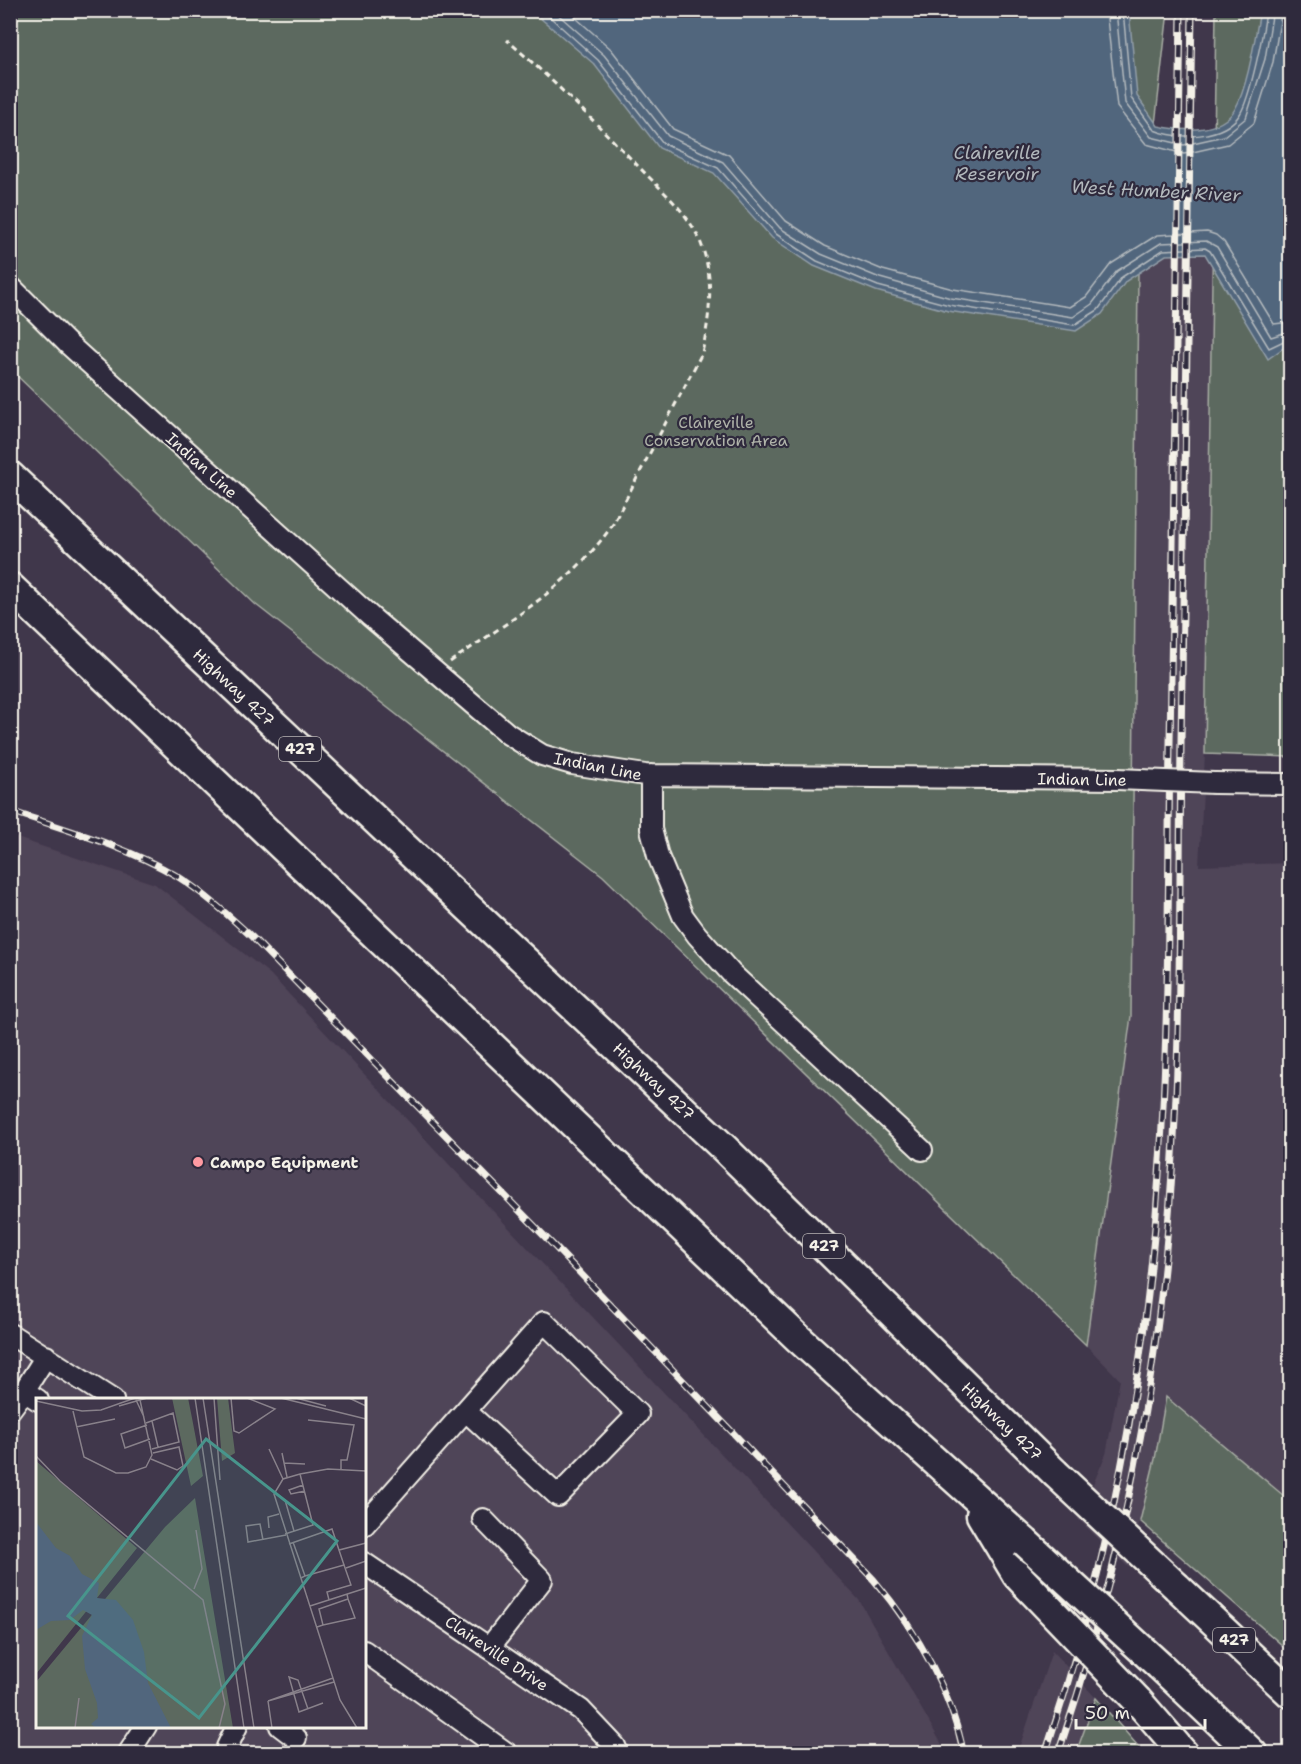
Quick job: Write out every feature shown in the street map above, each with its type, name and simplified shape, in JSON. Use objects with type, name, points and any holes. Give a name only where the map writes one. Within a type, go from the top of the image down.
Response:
[{"type":"highway","name":"Highway 427","points":[[10,476],[725,1149],[1055,1473],[1290,1693]]},
{"type":"highway","points":[[10,587],[799,1339],[967,1493],[1025,1542],[1253,1754]]},
{"type":"highway","points":[[967,1493],[1017,1575],[1138,1701],[1184,1754]]},
{"type":"street","name":"Indian Line","points":[[10,286],[76,351],[371,616],[508,734],[542,755],[572,764],[651,775],[1117,779],[1290,784]]},
{"type":"street","points":[[651,775],[651,829],[658,856],[683,916],[731,973],[922,1150]]},
{"type":"street","points":[[366,1523],[544,1322],[638,1414],[558,1496],[466,1411]]},
{"type":"street","points":[[10,1334],[110,1398]]},
{"type":"street","points":[[10,1410],[31,1395],[45,1356]]},
{"type":"street","points":[[483,1519],[542,1580],[489,1648]]},
{"type":"street","name":"Claireville Drive","points":[[366,1564],[581,1710],[615,1746],[618,1754]]},
{"type":"street","points":[[366,1653],[508,1754]]},
{"type":"street","points":[[128,1754],[145,1728]]},
{"type":"street","points":[[232,1754],[226,1747],[236,1728]]},
{"type":"street","points":[[283,1728],[296,1738]]},
{"type":"path","points":[[436,671],[539,601],[597,548],[613,524],[702,353],[708,325],[709,277],[706,257],[690,223],[596,122],[507,40]]},
{"type":"shaded area","points":[[1205,254],[1212,265],[1205,754],[1199,866],[1290,863],[1290,1501],[1166,1398],[1155,1459],[1128,1567],[1078,1519],[1106,1454],[1120,1380],[1086,1345],[1131,1016],[1138,273],[1166,255]]},
{"type":"shaded area","points":[[11,836],[155,884],[270,974],[859,1600],[945,1753],[11,1754]]},
{"type":"shaded area","points":[[1052,1651],[1096,1698],[1076,1753],[1017,1754]]},
{"type":"green space","name":"Claireville Conservation Area","points":[[10,11],[1168,11],[1138,273],[1131,1016],[1086,1345],[603,876],[255,604],[11,370]]},
{"type":"green space","points":[[1216,11],[1290,11],[1290,757],[1205,754]]},
{"type":"green space","points":[[1166,1397],[1290,1501],[1290,1652],[1140,1521],[1155,1459]]},
{"type":"green space","points":[[1096,1698],[1144,1753],[1076,1753]]},
{"type":"water","name":"Claireville Reservoir","points":[[532,11],[1129,11],[1137,96],[1158,126],[1200,129],[1220,123],[1229,117],[1240,100],[1260,11],[1290,11],[1290,343],[1268,359],[1205,254],[1166,255],[1126,281],[1102,314],[1076,331],[948,311],[876,291],[814,266],[772,238],[714,173],[659,148],[594,64]]},
{"type":"railway","points":[[1045,1754],[1088,1613],[1121,1468],[1145,1322],[1159,1175],[1168,959],[1181,10]]},
{"type":"railway","points":[[1058,1754],[1114,1563],[1141,1433],[1160,1303],[1172,1175],[1179,990],[1192,10]]},
{"type":"railway","points":[[10,811],[95,839],[157,865],[197,890],[252,937],[558,1250],[874,1580],[904,1619],[930,1661],[950,1706],[964,1754]]},
{"type":"place","name":"Campo Equipment","points":[[198,1162]]},
{"type":"water label","name":"West Humber River","points":[[1156,191]]}]
